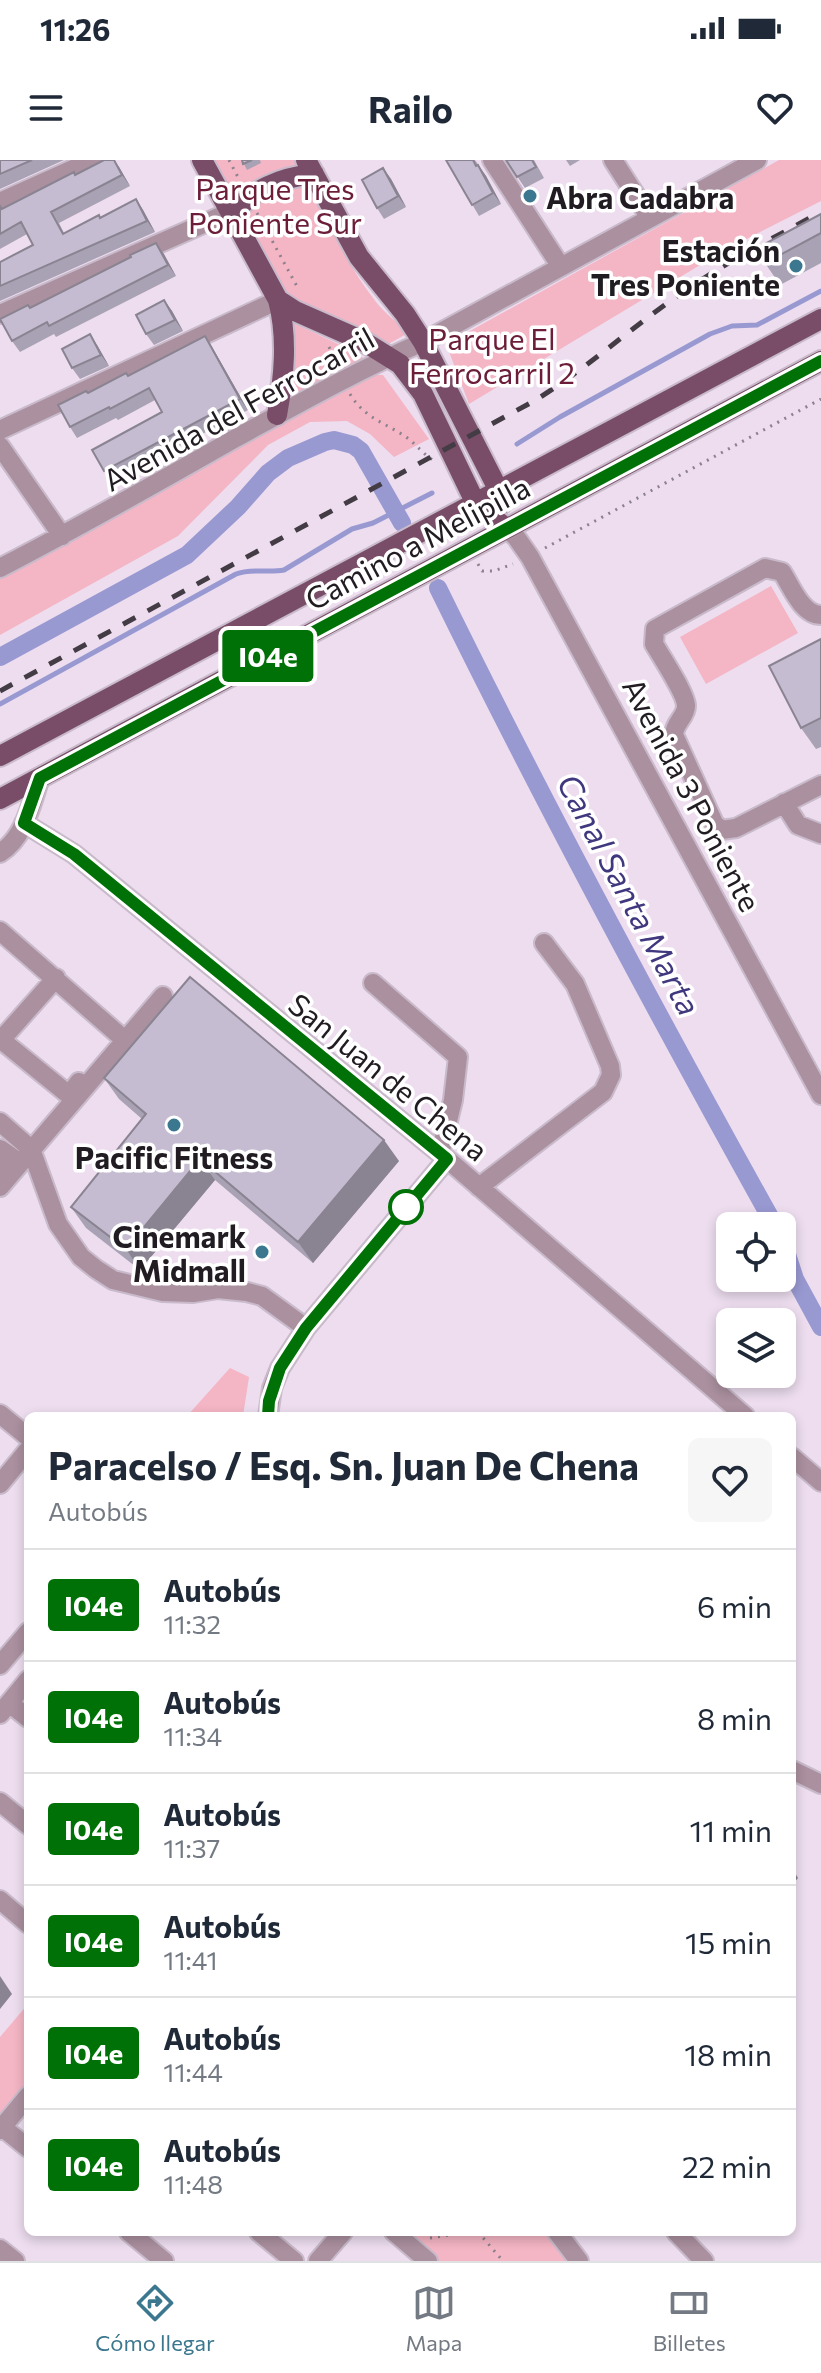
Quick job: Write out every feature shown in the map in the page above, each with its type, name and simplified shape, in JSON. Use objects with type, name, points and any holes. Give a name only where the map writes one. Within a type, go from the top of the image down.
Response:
[{"type":"main road","points":[[202,160],[278,300],[284,345],[282,391],[277,415]]},
{"type":"main road","points":[[231,214],[249,197],[287,179],[308,164]]},
{"type":"main road","name":"Avenida 3 Poniente","points":[[308,164],[359,257],[405,314],[423,342],[499,491],[506,528]]},
{"type":"main road","name":"Avenida 3 Poniente","points":[[278,300],[295,311],[363,341],[389,356],[406,371],[423,394],[476,504],[506,528]]},
{"type":"main road","name":"Camino a Melipilla","points":[[0,756],[821,319]]},
{"type":"main road","name":"Camino a Melipilla","points":[[0,799],[821,361]]},
{"type":"street","points":[[0,202],[93,160]]},
{"type":"street","points":[[492,160],[561,267]]},
{"type":"street","points":[[613,160],[650,218]]},
{"type":"street","name":"Avenida del Ferrocarril","points":[[0,568],[277,415],[389,356],[423,342],[561,267],[745,163]]},
{"type":"street","points":[[0,314],[231,214]]},
{"type":"street","points":[[0,430],[278,300]]},
{"type":"street","points":[[0,446],[62,536]]},
{"type":"street","name":"Avenida 3 Poniente","points":[[506,528],[530,557],[821,1095]]},
{"type":"street","points":[[821,615],[814,615],[806,609],[782,572],[765,568],[655,629],[653,636],[654,644],[686,707],[674,728],[674,735],[714,823],[721,830],[736,828],[821,785]]},
{"type":"street","points":[[0,853],[16,838],[24,823],[40,778]]},
{"type":"street","points":[[784,803],[798,825],[817,829]]},
{"type":"street","name":"San Juan de Chena","points":[[24,823],[74,854],[443,1156],[740,1412]]},
{"type":"street","points":[[0,931],[119,1035]]},
{"type":"street","points":[[479,1187],[603,1092],[611,1075],[575,984],[544,943]]},
{"type":"street","points":[[0,1044],[56,978]]},
{"type":"street","points":[[268,1412],[280,1368],[306,1328],[443,1156],[458,1057],[373,983]]},
{"type":"street","points":[[0,1044],[69,1095],[160,992],[0,1187]]},
{"type":"street","points":[[0,1044],[68,1107]]},
{"type":"street","points":[[0,1122],[31,1149],[58,1224],[81,1257],[96,1269],[113,1280],[163,1292],[193,1293],[218,1289],[262,1296],[306,1328]]},
{"type":"street","points":[[0,1149],[13,1158],[0,1173]]},
{"type":"street","points":[[0,1414],[24,1434]]},
{"type":"street","points":[[0,1484],[24,1455]]},
{"type":"street","points":[[796,1460],[821,1482]]},
{"type":"street","points":[[0,1665],[24,1637]]},
{"type":"street","points":[[24,1685],[5,1708],[24,1716]]},
{"type":"street","points":[[796,1772],[821,1784]]},
{"type":"street","points":[[0,1802],[24,1822]]},
{"type":"street","points":[[0,1900],[24,1921]]},
{"type":"street","points":[[24,2101],[1,2128],[24,2145]]},
{"type":"street","points":[[134,2236],[164,2261]]},
{"type":"street","points":[[264,2236],[294,2261]]},
{"type":"street","points":[[318,2261],[340,2236]]},
{"type":"street","points":[[560,2236],[579,2261]]},
{"type":"street","points":[[680,2236],[704,2261]]},
{"type":"street","points":[[400,2237],[428,2261]]},
{"type":"street","points":[[0,2249],[15,2261]]},
{"type":"path","points":[[229,160],[300,293]]},
{"type":"path","points":[[315,320],[352,398],[384,426],[408,438],[436,462]]},
{"type":"path","points":[[494,571],[530,557],[821,399]]},
{"type":"path","points":[[481,2236],[503,2261]]},
{"type":"green space","name":"Parque Tres Poniente Sur","points":[[209,160],[295,160],[332,233],[364,286],[408,333],[385,346],[321,316],[282,292]]},
{"type":"green space","name":"Parque El Ferrocarril 2","points":[[779,160],[821,160],[821,201],[725,250],[469,404],[448,349],[450,342]]},
{"type":"green space","points":[[291,322],[366,360],[308,390],[298,391],[290,385]]},
{"type":"green space","points":[[367,375],[383,375],[429,439],[394,457],[370,434],[347,421],[310,422],[268,445],[178,536],[0,635],[0,579]]},
{"type":"green space","points":[[771,586],[798,633],[706,684],[680,637]]},
{"type":"green space","points":[[230,1368],[249,1377],[244,1412],[191,1412]]},
{"type":"green space","points":[[24,2009],[24,2092],[0,2120],[0,2037]]},
{"type":"green space","points":[[405,2236],[551,2236],[570,2261],[435,2261]]},
{"type":"building","points":[[0,160],[32,160],[0,174]]},
{"type":"building","points":[[104,160],[114,160],[122,175],[51,212],[63,234],[136,199],[147,221],[0,286],[0,262],[33,245],[21,222],[0,234],[0,206],[2,209]]},
{"type":"building","points":[[446,160],[473,160],[493,193],[472,205]]},
{"type":"building","points":[[506,160],[532,160],[536,167],[517,177]]},
{"type":"building","points":[[383,168],[398,196],[377,208],[362,180]]},
{"type":"building","points":[[821,214],[821,233],[765,263],[757,248]]},
{"type":"building","points":[[156,243],[168,265],[49,326],[47,322],[12,341],[0,319],[28,305],[30,308]]},
{"type":"building","points":[[164,300],[175,320],[146,334],[136,315]]},
{"type":"building","points":[[90,334],[101,355],[72,368],[62,349]]},
{"type":"building","points":[[205,336],[240,399],[104,471],[92,450],[162,412],[149,388],[70,427],[58,405],[126,373],[128,376]]},
{"type":"building","points":[[821,639],[821,718],[801,728],[769,666]]},
{"type":"building","points":[[190,977],[384,1140],[298,1242],[200,1159],[126,1249],[71,1207],[146,1114],[104,1078]]},
{"type":"waterway","points":[[517,444],[710,334],[732,326],[757,325],[821,291]]},
{"type":"waterway","name":"Canal Santa Marta","points":[[0,657],[187,555],[238,507],[268,473],[288,458],[325,442],[334,440],[353,445],[361,451],[402,523]]},
{"type":"waterway","points":[[0,704],[236,574],[284,570],[352,529],[373,523],[432,493]]},
{"type":"waterway","name":"Canal Santa Marta","points":[[438,588],[602,909],[767,1212]]},
{"type":"waterway","name":"Canal Santa Marta","points":[[796,1281],[821,1327]]},
{"type":"railway","points":[[0,691],[534,401],[691,287],[821,212]]},
{"type":"bus line","name":"I04e","points":[[268,1412],[272,1388],[280,1368],[306,1328],[447,1159],[74,854],[24,823],[40,778],[821,361]]},
{"type":"place","name":"Abra Cadabra","points":[[530,196]]},
{"type":"place","name":"Estación Tres Poniente","points":[[796,266]]},
{"type":"place","name":"Pacific Fitness","points":[[174,1125]]},
{"type":"place","name":"Cinemark Midmall","points":[[262,1252]]}]
